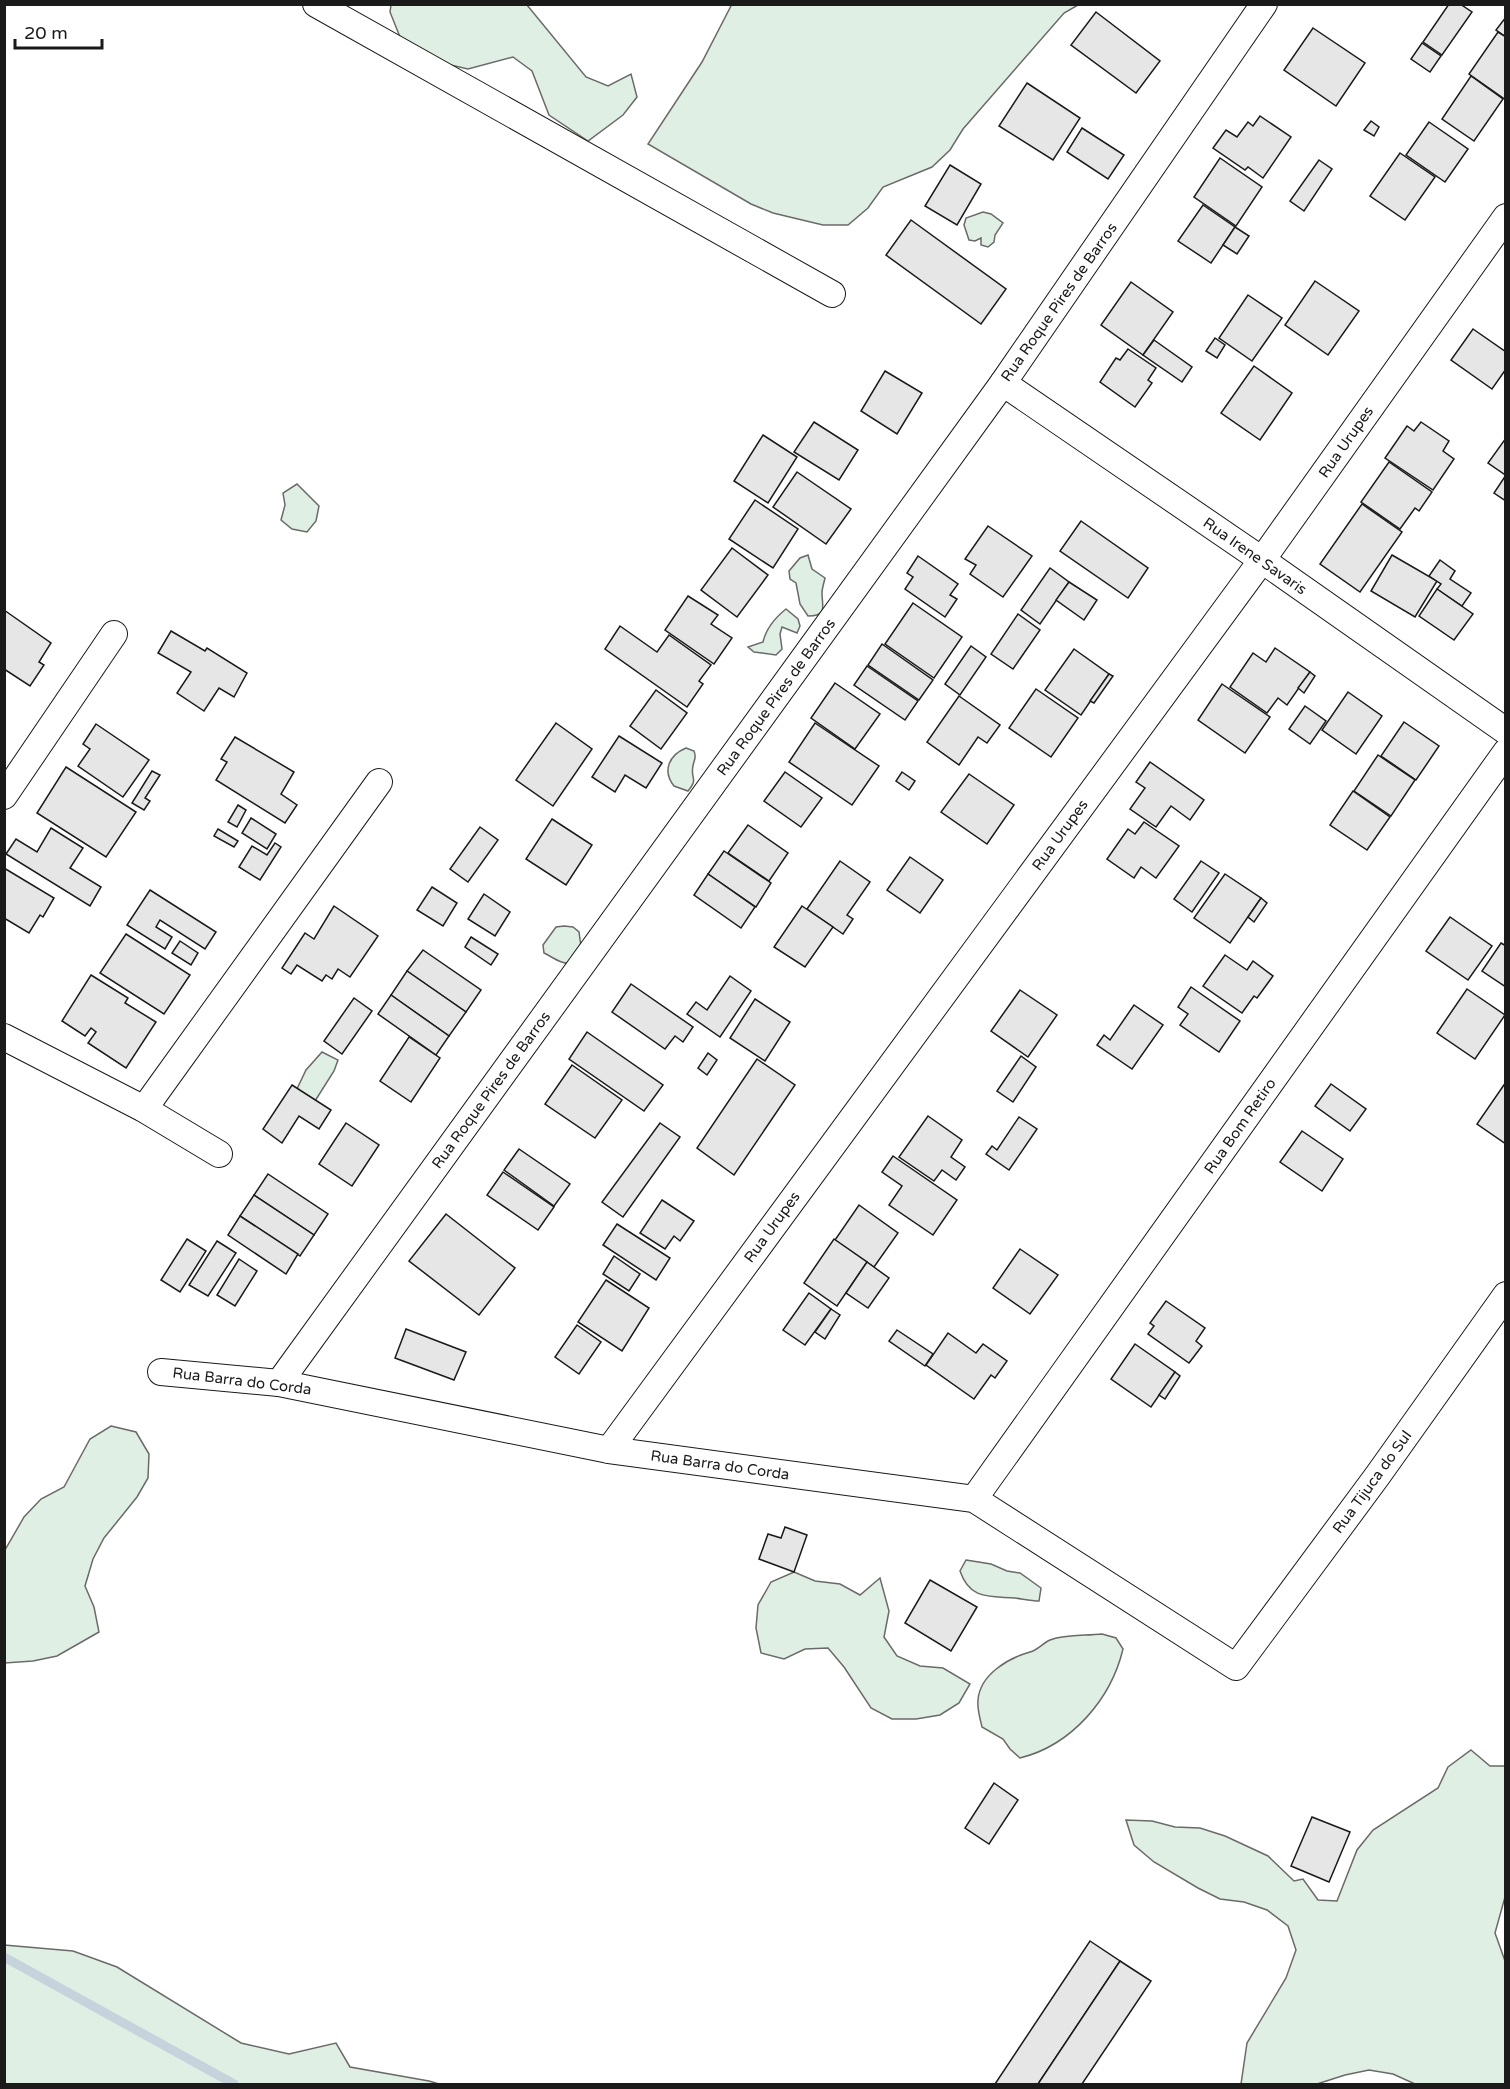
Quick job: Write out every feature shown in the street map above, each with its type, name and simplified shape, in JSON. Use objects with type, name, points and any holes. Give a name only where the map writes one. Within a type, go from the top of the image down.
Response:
[{"type":"street","points":[[316,4],[832,294]]},
{"type":"street","name":"Rua Roque Pires de Barros","points":[[279,1383],[1003,382],[1264,4]]},
{"type":"street","name":"Rua Urupes","points":[[609,1449],[1262,560],[1506,217]]},
{"type":"street","name":"Rua Irene Savaris","points":[[1003,382],[1506,731]]},
{"type":"street","points":[[4,796],[114,634]]},
{"type":"street","name":"Rua Bom Retiro","points":[[974,1499],[1506,752]]},
{"type":"street","points":[[144,1109],[379,782]]},
{"type":"street","points":[[4,1036],[144,1109],[219,1154]]},
{"type":"street","name":"Rua Tijuca do Sul","points":[[1236,1667],[1378,1475],[1506,1295]]},
{"type":"street","name":"Rua Barra do Corda","points":[[161,1372],[279,1383],[609,1449],[974,1499],[1236,1667]]},
{"type":"green space","points":[[732,4],[1078,5],[1064,13],[963,129],[950,150],[932,167],[883,187],[868,208],[848,225],[823,225],[773,213],[751,204],[648,144],[702,62]]},
{"type":"green space","points":[[391,5],[527,5],[586,77],[608,86],[631,74],[637,97],[623,115],[588,141],[549,115],[532,71],[513,57],[468,69],[442,63],[400,37],[390,12]]},
{"type":"green space","points":[[983,212],[991,214],[1003,223],[995,235],[994,242],[988,247],[981,245],[981,238],[975,241],[969,240],[964,225],[966,218]]},
{"type":"green space","points":[[297,484],[319,506],[316,521],[307,532],[292,529],[281,520],[285,505],[283,493]]},
{"type":"green space","points":[[808,555],[812,569],[825,578],[822,610],[814,616],[808,616],[800,604],[796,583],[790,579],[789,571],[800,558]]},
{"type":"green space","points":[[786,609],[798,619],[800,626],[797,633],[782,627],[780,634],[782,649],[776,655],[754,652],[748,647],[763,642],[766,632]]},
{"type":"green space","points":[[686,748],[694,751],[695,755],[692,770],[694,781],[688,791],[674,786],[668,775],[672,759]]},
{"type":"green space","points":[[556,927],[573,927],[579,932],[582,954],[572,964],[561,962],[544,953],[543,945]]},
{"type":"green space","points":[[322,1052],[338,1060],[334,1071],[315,1101],[295,1093],[306,1070]]},
{"type":"green space","points":[[111,1426],[136,1432],[149,1454],[148,1478],[137,1497],[104,1538],[93,1559],[85,1586],[94,1607],[99,1632],[57,1656],[5,1663],[5,1550],[24,1517],[41,1499],[64,1487],[90,1439]]},
{"type":"green space","points":[[966,1560],[991,1564],[1007,1571],[1020,1573],[1041,1588],[1039,1601],[981,1595],[975,1592],[964,1580],[960,1571]]},
{"type":"green space","points":[[794,1572],[815,1581],[840,1584],[860,1595],[880,1578],[889,1611],[884,1637],[897,1656],[920,1666],[943,1668],[970,1684],[959,1703],[940,1715],[916,1719],[892,1719],[871,1708],[844,1667],[828,1648],[805,1649],[784,1659],[761,1653],[756,1628],[758,1605],[771,1582]]},
{"type":"green space","points":[[1102,1634],[1116,1638],[1123,1649],[1117,1668],[1099,1702],[1072,1731],[1039,1752],[1020,1758],[1003,1739],[982,1727],[978,1707],[980,1691],[984,1682],[997,1668],[1056,1638]]},
{"type":"green space","points":[[1471,1750],[1490,1766],[1505,1766],[1505,1897],[1495,1933],[1505,1961],[1505,2084],[1415,2084],[1393,2074],[1369,2070],[1317,2084],[1241,2084],[1247,2043],[1286,1978],[1296,1950],[1288,1926],[1267,1910],[1244,1902],[1220,1899],[1154,1862],[1134,1845],[1126,1820],[1152,1821],[1175,1827],[1200,1828],[1225,1836],[1268,1856],[1294,1881],[1303,1879],[1318,1900],[1337,1901],[1357,1850],[1373,1830],[1438,1788],[1448,1767]]},
{"type":"green space","points":[[4,1945],[73,1951],[117,1967],[241,2043],[289,2054],[336,2043],[350,2067],[439,2084],[5,2084]]},
{"type":"building","points":[[1449,4],[1460,4],[1472,12],[1442,55],[1423,42]]},
{"type":"building","points":[[1096,12],[1160,61],[1136,93],[1071,45]]},
{"type":"building","points":[[1506,17],[1506,37],[1496,30]]},
{"type":"building","points":[[1313,28],[1365,63],[1336,106],[1284,70]]},
{"type":"building","points":[[1498,32],[1506,37],[1506,100],[1469,74]]},
{"type":"building","points":[[1422,43],[1441,56],[1430,72],[1411,59]]},
{"type":"building","points":[[1471,76],[1503,99],[1474,141],[1442,119]]},
{"type":"building","points":[[1027,83],[1080,118],[1053,160],[999,126]]},
{"type":"building","points":[[1260,116],[1291,137],[1263,178],[1248,167],[1245,170],[1213,148],[1226,130],[1237,137],[1248,122],[1253,126]]},
{"type":"building","points":[[1371,121],[1379,127],[1374,136],[1364,130]]},
{"type":"building","points":[[1429,122],[1468,149],[1445,182],[1406,155]]},
{"type":"building","points":[[1082,128],[1124,155],[1108,179],[1067,152]]},
{"type":"building","points":[[1400,153],[1435,177],[1405,220],[1370,196]]},
{"type":"building","points":[[1220,158],[1262,187],[1236,226],[1194,197]]},
{"type":"building","points":[[1319,160],[1332,169],[1304,211],[1290,201]]},
{"type":"building","points":[[950,165],[981,184],[957,225],[925,206]]},
{"type":"building","points":[[1203,205],[1235,227],[1211,263],[1178,241]]},
{"type":"building","points":[[911,220],[1006,289],[981,324],[886,255]]},
{"type":"building","points":[[1235,227],[1249,236],[1237,254],[1223,245]]},
{"type":"building","points":[[1315,281],[1359,311],[1328,355],[1285,325]]},
{"type":"building","points":[[1131,282],[1173,312],[1143,355],[1101,325]]},
{"type":"building","points":[[1248,295],[1282,318],[1252,361],[1219,338]]},
{"type":"building","points":[[1473,329],[1506,352],[1506,369],[1492,389],[1451,360]]},
{"type":"building","points":[[1215,338],[1225,345],[1217,358],[1206,351]]},
{"type":"building","points":[[1154,340],[1192,367],[1182,382],[1143,355]]},
{"type":"building","points":[[1128,349],[1156,368],[1148,380],[1152,383],[1135,407],[1100,382],[1116,358],[1120,360]]},
{"type":"building","points":[[1254,366],[1292,393],[1260,440],[1221,413]]},
{"type":"building","points":[[885,371],[922,393],[897,434],[861,411]]},
{"type":"building","points":[[814,422],[858,450],[839,480],[794,452]]},
{"type":"building","points":[[1421,422],[1449,441],[1443,451],[1454,459],[1433,490],[1385,458],[1407,426],[1414,431]]},
{"type":"building","points":[[763,435],[797,457],[768,503],[734,481]]},
{"type":"building","points":[[1506,438],[1506,472],[1504,474],[1488,463]]},
{"type":"building","points":[[1389,462],[1432,492],[1419,511],[1415,508],[1400,529],[1361,502]]},
{"type":"building","points":[[797,472],[851,509],[826,544],[773,507]]},
{"type":"building","points":[[1504,478],[1506,480],[1506,501],[1494,493]]},
{"type":"building","points":[[755,500],[798,529],[773,568],[729,539]]},
{"type":"building","points":[[1362,504],[1402,532],[1360,592],[1320,564]]},
{"type":"building","points":[[1081,521],[1148,568],[1128,598],[1060,551]]},
{"type":"building","points":[[988,526],[1032,556],[1003,597],[970,574],[976,565],[965,559]]},
{"type":"building","points":[[732,548],[768,575],[737,617],[701,590]]},
{"type":"building","points":[[1392,555],[1437,581],[1415,617],[1371,591]]},
{"type":"building","points":[[918,556],[958,584],[950,595],[957,599],[945,617],[905,589],[913,577],[907,573]]},
{"type":"building","points":[[1440,560],[1455,571],[1450,579],[1471,593],[1462,606],[1437,589],[1441,584],[1429,576]]},
{"type":"building","points":[[1050,568],[1069,582],[1040,624],[1021,610]]},
{"type":"building","points":[[1069,582],[1097,600],[1084,620],[1056,600]]},
{"type":"building","points":[[1437,589],[1473,614],[1454,640],[1419,616]]},
{"type":"building","points":[[688,596],[718,615],[711,624],[732,638],[714,664],[665,630]]},
{"type":"building","points":[[913,603],[962,637],[934,678],[885,644]]},
{"type":"building","points":[[4,610],[51,643],[39,662],[44,665],[30,686],[4,669]]},
{"type":"building","points":[[1018,614],[1040,630],[1013,669],[991,654]]},
{"type":"building","points":[[620,626],[657,652],[669,635],[711,665],[699,681],[703,684],[687,707],[605,649]]},
{"type":"building","points":[[171,631],[205,651],[207,648],[247,673],[234,697],[219,688],[204,711],[177,693],[191,672],[158,653]]},
{"type":"building","points":[[882,644],[933,680],[919,700],[868,665]]},
{"type":"building","points":[[971,646],[986,657],[960,695],[945,684]]},
{"type":"building","points":[[1275,648],[1310,672],[1287,705],[1278,698],[1267,713],[1230,687],[1253,653],[1266,662]]},
{"type":"building","points":[[1074,649],[1109,674],[1081,715],[1045,690]]},
{"type":"building","points":[[867,666],[918,701],[905,720],[854,685]]},
{"type":"building","points":[[1310,672],[1315,676],[1304,693],[1298,688]]},
{"type":"building","points":[[1109,674],[1113,676],[1094,703],[1090,701]]},
{"type":"building","points":[[835,683],[880,714],[855,749],[811,718]]},
{"type":"building","points":[[1222,684],[1270,717],[1245,753],[1198,720]]},
{"type":"building","points":[[1036,689],[1078,718],[1051,757],[1009,728]]},
{"type":"building","points":[[656,690],[687,713],[661,749],[630,726]]},
{"type":"building","points":[[1348,692],[1382,716],[1356,754],[1322,730]]},
{"type":"building","points":[[959,696],[1000,725],[987,743],[978,737],[959,765],[927,742]]},
{"type":"building","points":[[1305,706],[1326,721],[1310,744],[1289,729]]},
{"type":"building","points":[[1404,722],[1439,746],[1416,780],[1381,756]]},
{"type":"building","points":[[556,723],[592,749],[553,806],[516,780]]},
{"type":"building","points":[[815,723],[879,766],[852,805],[789,762]]},
{"type":"building","points":[[96,724],[149,760],[123,797],[78,766],[90,749],[83,744]]},
{"type":"building","points":[[619,736],[662,763],[646,788],[625,775],[615,792],[592,777]]},
{"type":"building","points":[[235,737],[294,772],[281,794],[297,805],[285,823],[216,780],[227,762],[221,759]]},
{"type":"building","points":[[1378,755],[1415,780],[1391,816],[1354,791]]},
{"type":"building","points":[[1150,762],[1204,800],[1190,820],[1171,806],[1156,827],[1130,809],[1145,788],[1136,782]]},
{"type":"building","points":[[66,767],[136,812],[106,857],[37,813]]},
{"type":"building","points":[[152,771],[160,775],[145,798],[150,801],[144,810],[132,803]]},
{"type":"building","points":[[785,772],[822,798],[801,827],[764,801]]},
{"type":"building","points":[[902,772],[915,781],[909,790],[896,781]]},
{"type":"building","points":[[969,774],[1014,805],[987,844],[941,812]]},
{"type":"building","points":[[1353,791],[1390,817],[1367,850],[1330,825]]},
{"type":"building","points":[[238,805],[246,810],[237,827],[228,822]]},
{"type":"building","points":[[251,818],[276,834],[267,849],[242,833]]},
{"type":"building","points":[[552,819],[592,845],[566,885],[526,859]]},
{"type":"building","points":[[1144,822],[1179,846],[1156,878],[1141,867],[1134,878],[1107,859],[1128,829],[1135,834]]},
{"type":"building","points":[[748,825],[788,853],[769,881],[728,853]]},
{"type":"building","points":[[480,827],[498,840],[468,882],[450,869]]},
{"type":"building","points":[[51,828],[83,848],[70,868],[101,887],[90,906],[6,854],[16,839],[37,852]]},
{"type":"building","points":[[218,829],[238,841],[234,847],[214,836]]},
{"type":"building","points":[[275,843],[281,847],[260,880],[239,867],[252,846],[267,855]]},
{"type":"building","points":[[724,851],[771,883],[756,907],[708,874]]},
{"type":"building","points":[[910,857],[943,880],[920,913],[887,890]]},
{"type":"building","points":[[840,861],[870,882],[847,915],[853,919],[843,934],[807,909]]},
{"type":"building","points":[[1201,861],[1219,873],[1192,912],[1174,899]]},
{"type":"building","points":[[4,868],[54,898],[43,917],[40,915],[29,933],[4,918]]},
{"type":"building","points":[[708,874],[755,907],[741,928],[694,895]]},
{"type":"building","points":[[1225,874],[1261,898],[1230,943],[1194,918]]},
{"type":"building","points":[[432,887],[457,903],[443,926],[417,910]]},
{"type":"building","points":[[150,890],[216,932],[205,949],[160,920],[156,927],[172,937],[165,949],[127,925]]},
{"type":"building","points":[[484,894],[510,912],[495,936],[468,919]]},
{"type":"building","points":[[1261,898],[1267,903],[1254,922],[1248,917]]},
{"type":"building","points":[[334,906],[378,936],[350,977],[338,969],[332,979],[326,975],[322,981],[297,965],[291,974],[282,968],[305,933],[314,939]]},
{"type":"building","points":[[802,906],[833,927],[805,967],[774,947]]},
{"type":"building","points":[[1450,917],[1492,946],[1468,980],[1426,951]]},
{"type":"building","points":[[126,934],[190,975],[164,1014],[100,973]]},
{"type":"building","points":[[471,937],[498,954],[491,965],[465,947]]},
{"type":"building","points":[[180,941],[198,953],[191,965],[172,953]]},
{"type":"building","points":[[1501,943],[1506,946],[1506,987],[1482,971]]},
{"type":"building","points":[[423,950],[481,990],[466,1012],[407,971]]},
{"type":"building","points":[[1225,955],[1247,970],[1253,961],[1273,976],[1257,998],[1254,996],[1242,1013],[1203,986]]},
{"type":"building","points":[[407,971],[466,1012],[449,1036],[391,995]]},
{"type":"building","points":[[91,975],[128,998],[125,1003],[156,1022],[126,1068],[88,1043],[96,1032],[91,1028],[85,1036],[62,1021]]},
{"type":"building","points":[[730,976],[751,991],[720,1037],[687,1014],[696,1002],[707,1010]]},
{"type":"building","points":[[631,984],[693,1027],[683,1042],[675,1036],[665,1049],[612,1012]]},
{"type":"building","points":[[1191,987],[1240,1021],[1219,1052],[1180,1025],[1188,1014],[1178,1007]]},
{"type":"building","points":[[1467,989],[1505,1015],[1475,1059],[1437,1033]]},
{"type":"building","points":[[1020,990],[1057,1015],[1028,1057],[991,1031]]},
{"type":"building","points":[[391,995],[449,1036],[436,1055],[378,1014]]},
{"type":"building","points":[[354,998],[372,1011],[342,1054],[324,1041]]},
{"type":"building","points":[[755,999],[790,1022],[765,1061],[730,1038]]},
{"type":"building","points":[[1134,1005],[1163,1025],[1132,1069],[1097,1045],[1104,1035],[1110,1040]]},
{"type":"building","points":[[587,1032],[663,1085],[644,1111],[569,1059]]},
{"type":"building","points":[[409,1037],[440,1058],[411,1102],[380,1081]]},
{"type":"building","points":[[708,1053],[717,1060],[707,1075],[698,1068]]},
{"type":"building","points":[[1021,1056],[1036,1067],[1013,1102],[997,1091]]},
{"type":"building","points":[[757,1059],[795,1085],[734,1175],[697,1148]]},
{"type":"building","points":[[572,1065],[622,1100],[595,1138],[545,1104]]},
{"type":"building","points":[[1506,1082],[1506,1144],[1477,1124]]},
{"type":"building","points":[[1331,1084],[1366,1109],[1350,1131],[1315,1106]]},
{"type":"building","points":[[292,1085],[331,1110],[319,1129],[299,1116],[282,1143],[263,1129]]},
{"type":"building","points":[[928,1116],[962,1140],[951,1157],[965,1167],[956,1180],[942,1170],[934,1181],[899,1157]]},
{"type":"building","points":[[1019,1117],[1037,1129],[1009,1170],[986,1154],[992,1146],[997,1150]]},
{"type":"building","points":[[346,1123],[379,1145],[352,1186],[319,1164]]},
{"type":"building","points":[[660,1123],[680,1137],[623,1217],[602,1202]]},
{"type":"building","points":[[1302,1131],[1343,1159],[1322,1191],[1280,1162]]},
{"type":"building","points":[[519,1149],[570,1184],[554,1206],[504,1170]]},
{"type":"building","points":[[893,1156],[957,1200],[933,1235],[889,1205],[902,1186],[882,1172]]},
{"type":"building","points":[[503,1172],[554,1207],[538,1230],[487,1195]]},
{"type":"building","points":[[268,1174],[328,1214],[314,1235],[254,1195]]},
{"type":"building","points":[[254,1195],[314,1235],[300,1256],[240,1216]]},
{"type":"building","points":[[662,1200],[694,1221],[680,1241],[674,1236],[665,1249],[640,1233]]},
{"type":"building","points":[[859,1205],[898,1233],[874,1267],[835,1240]]},
{"type":"building","points":[[446,1214],[515,1268],[479,1315],[409,1261]]},
{"type":"building","points":[[240,1216],[298,1254],[286,1274],[228,1235]]},
{"type":"building","points":[[617,1224],[670,1258],[656,1280],[603,1245]]},
{"type":"building","points":[[187,1239],[206,1251],[180,1292],[161,1280]]},
{"type":"building","points":[[834,1239],[867,1262],[837,1306],[804,1283]]},
{"type":"building","points":[[217,1241],[236,1253],[208,1296],[189,1285]]},
{"type":"building","points":[[1020,1249],[1058,1275],[1030,1314],[993,1288]]},
{"type":"building","points":[[614,1256],[640,1274],[629,1291],[603,1274]]},
{"type":"building","points":[[239,1259],[257,1271],[235,1306],[217,1295]]},
{"type":"building","points":[[867,1262],[889,1278],[868,1308],[846,1293]]},
{"type":"building","points":[[606,1280],[649,1308],[622,1351],[578,1322]]},
{"type":"building","points":[[809,1293],[831,1309],[805,1345],[783,1330]]},
{"type":"building","points":[[1166,1301],[1205,1328],[1196,1341],[1202,1346],[1189,1363],[1148,1334],[1154,1326],[1150,1323]]},
{"type":"building","points":[[831,1309],[840,1315],[825,1339],[815,1332]]},
{"type":"building","points":[[577,1325],[601,1342],[579,1374],[555,1357]]},
{"type":"building","points":[[406,1329],[466,1352],[454,1380],[395,1358]]},
{"type":"building","points":[[897,1330],[933,1354],[925,1366],[889,1341]]},
{"type":"building","points":[[948,1333],[976,1353],[983,1344],[1007,1361],[995,1378],[991,1375],[974,1399],[926,1365]]},
{"type":"building","points":[[1135,1344],[1175,1372],[1151,1407],[1111,1379]]},
{"type":"building","points":[[1175,1372],[1180,1376],[1165,1399],[1159,1395]]},
{"type":"building","points":[[785,1527],[807,1535],[794,1572],[759,1559],[768,1534],[781,1538]]},
{"type":"building","points":[[930,1580],[977,1607],[951,1651],[905,1623]]},
{"type":"building","points":[[994,1783],[1018,1800],[989,1844],[965,1828]]},
{"type":"building","points":[[1312,1817],[1350,1832],[1329,1882],[1291,1866]]},
{"type":"building","points":[[1090,1941],[1120,1961],[1038,2084],[995,2084]]},
{"type":"building","points":[[1120,1961],[1151,1981],[1082,2084],[1038,2084]]},
{"type":"waterway","points":[[4,1957],[234,2084]]}]
